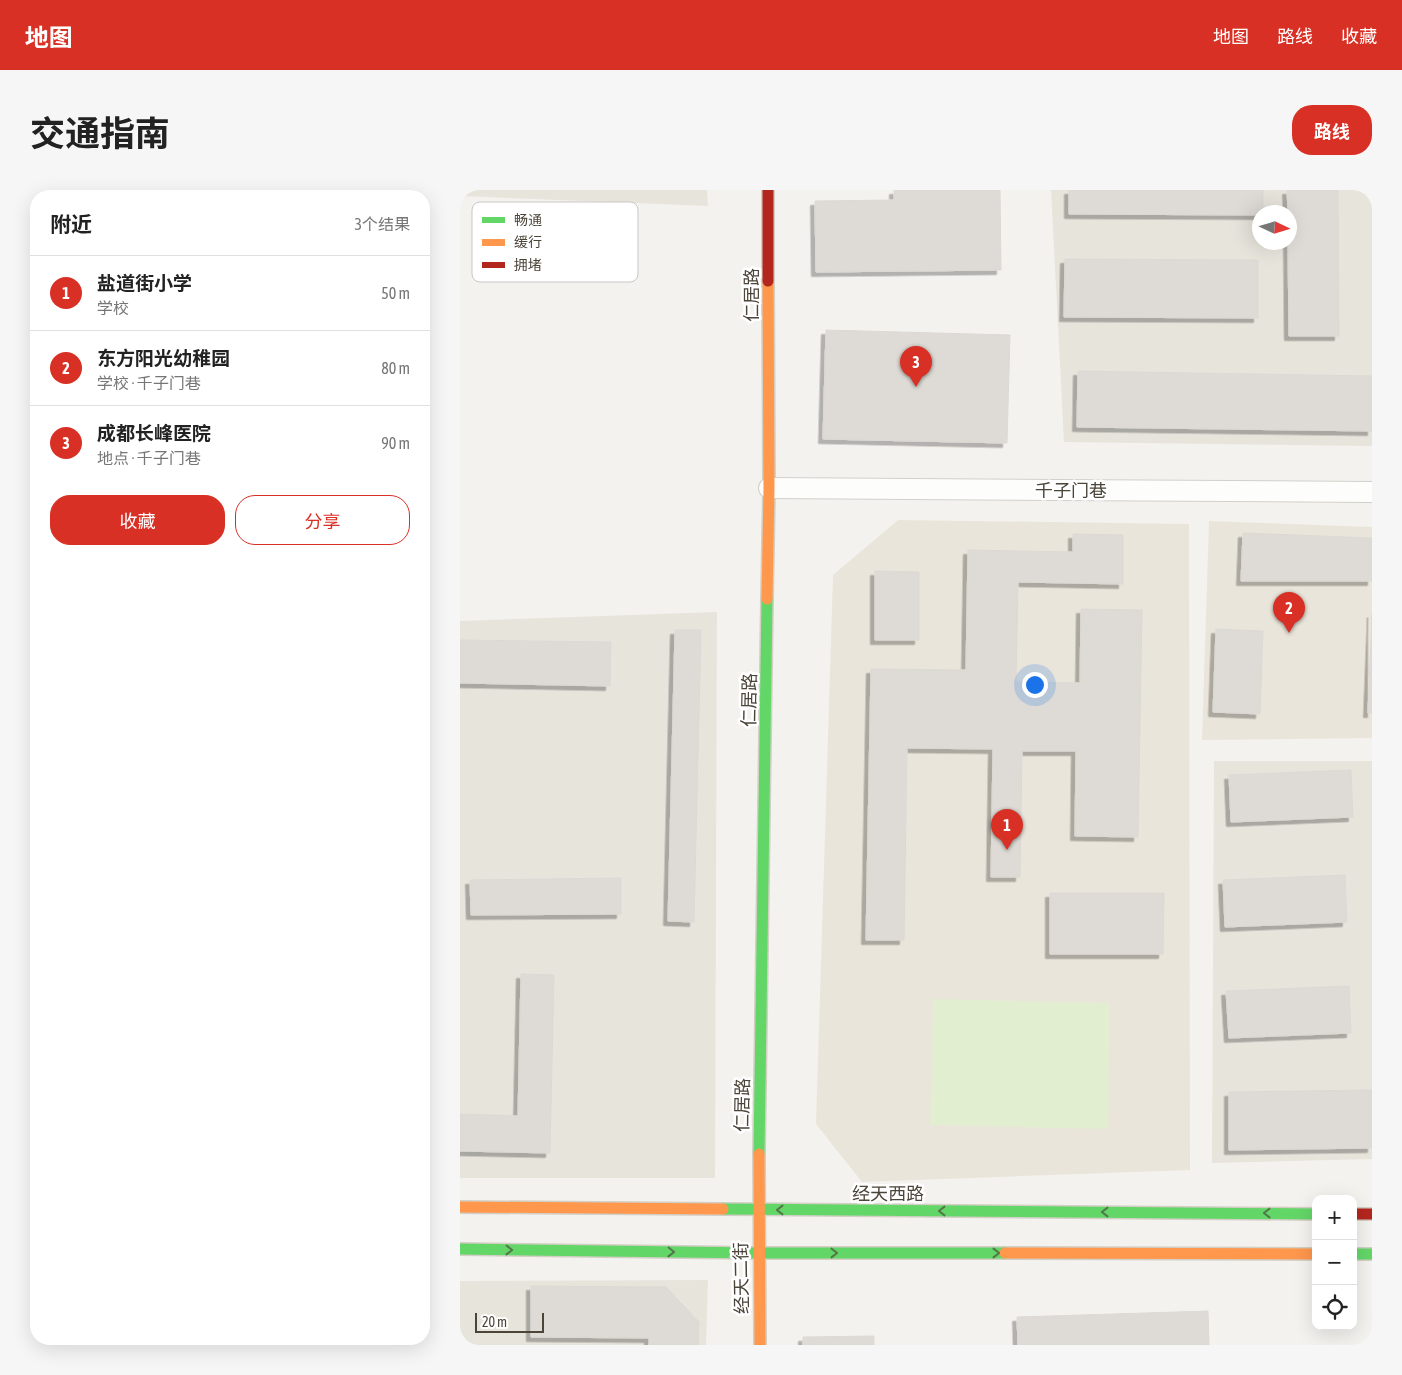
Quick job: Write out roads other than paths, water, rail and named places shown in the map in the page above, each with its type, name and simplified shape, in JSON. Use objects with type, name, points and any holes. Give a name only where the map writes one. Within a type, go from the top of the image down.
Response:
[{"type":"street","name":"仁居路","points":[[758,1210],[769,488],[768,190]]},
{"type":"street","name":"千子门巷","points":[[769,488],[1372,492]]},
{"type":"street","name":"经天西路","points":[[460,1207],[1312,1214]]},
{"type":"street","name":"经天二街","points":[[758,1210],[760,1345]]},
{"type":"street","points":[[1357,1214],[1372,1214]]},
{"type":"street","points":[[460,1249],[758,1253],[1312,1254]]},
{"type":"street","points":[[1357,1254],[1372,1254]]},
{"type":"place","name":"成都长峰医院","points":[[916,387]]},
{"type":"place","name":"东方阳光幼稚园","points":[[1289,633]]},
{"type":"place","name":"盐道街小学","points":[[1007,850]]}]
